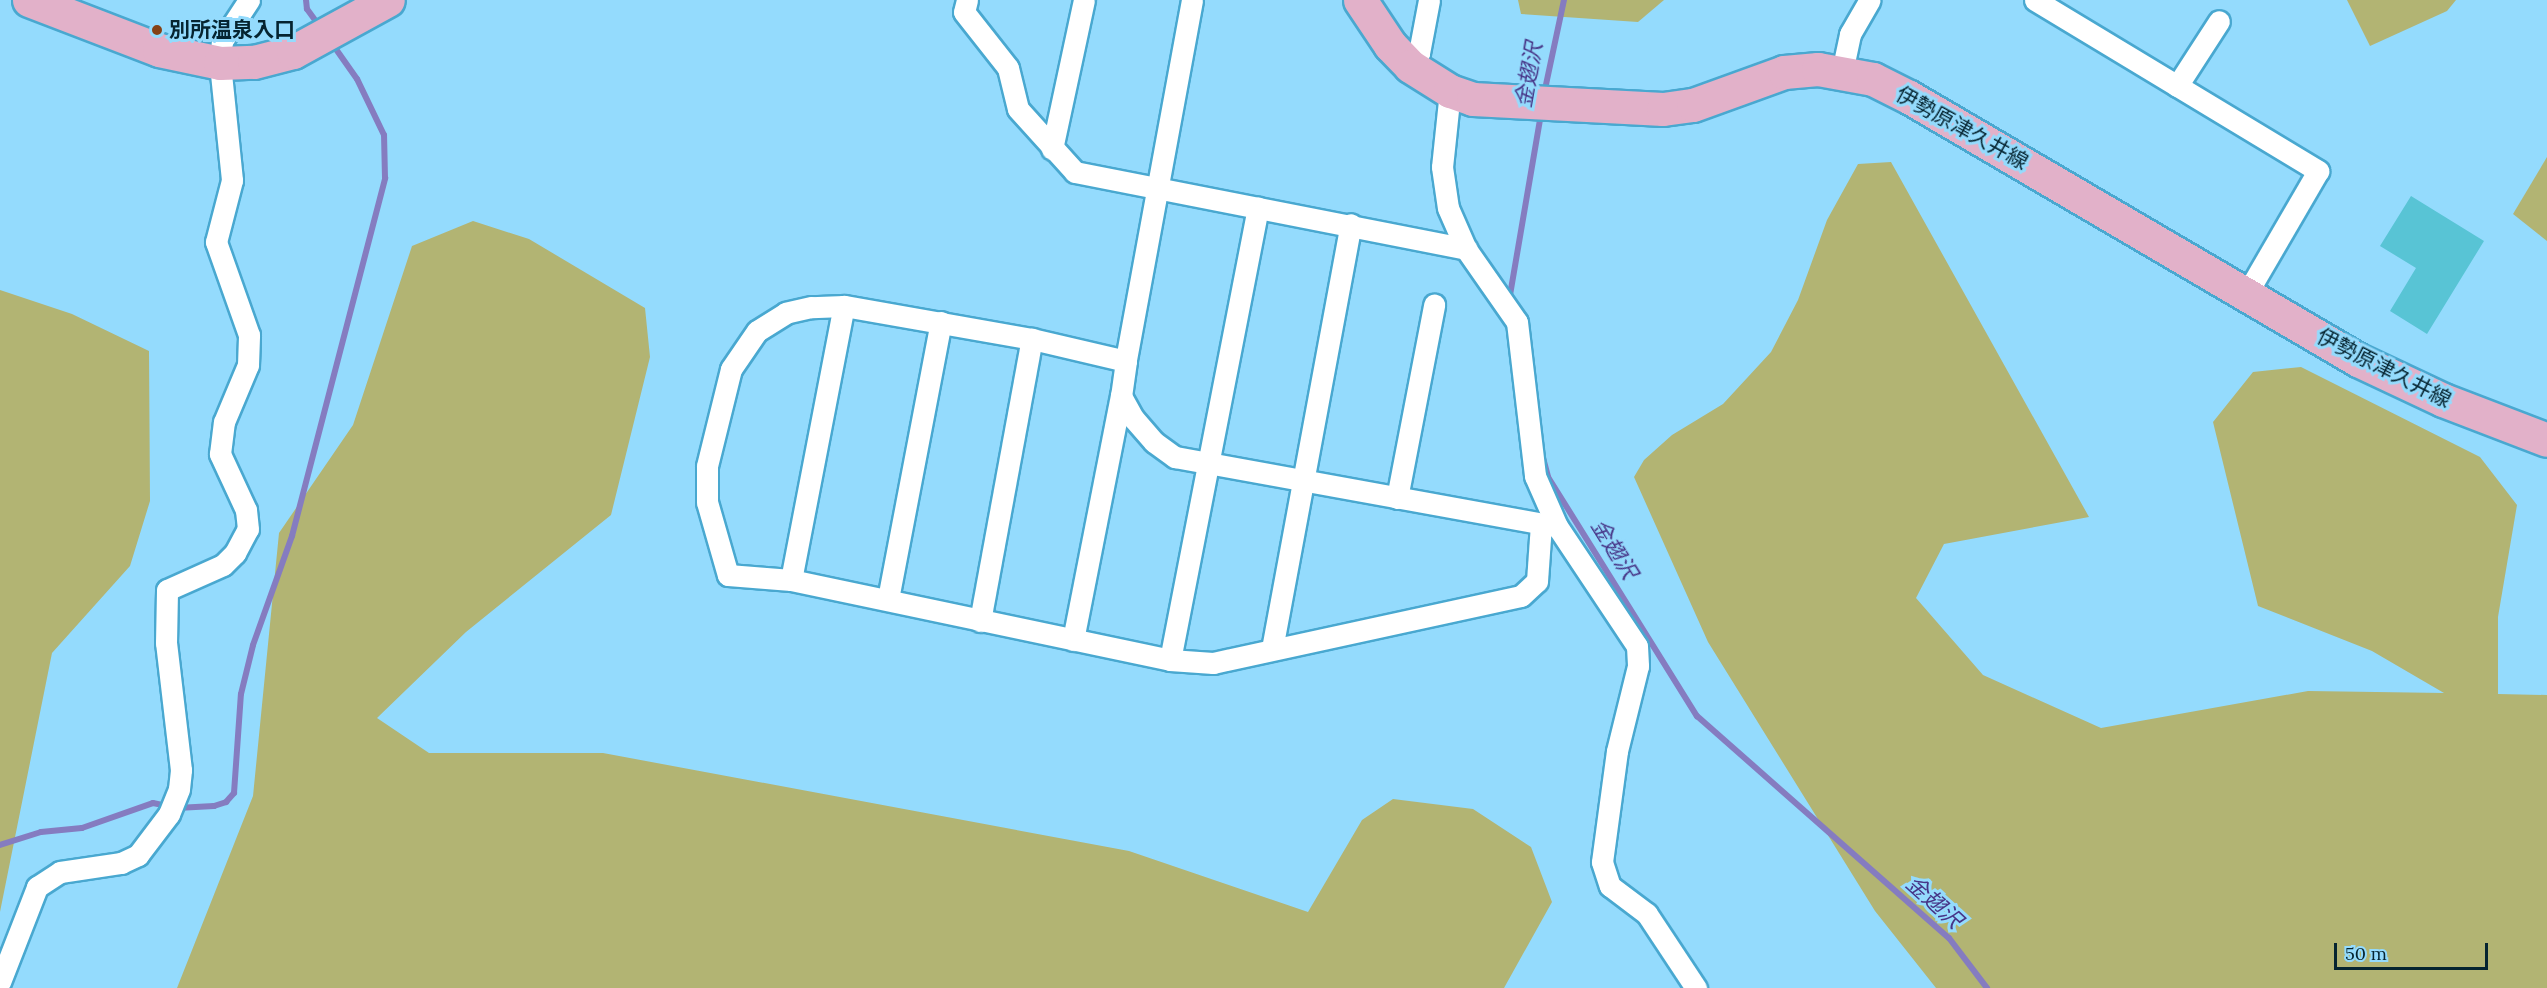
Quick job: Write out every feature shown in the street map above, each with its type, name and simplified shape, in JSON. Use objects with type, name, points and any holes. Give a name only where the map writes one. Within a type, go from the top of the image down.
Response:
[{"type":"main road","points":[[29,0],[159,50],[220,63],[254,62],[293,52],[388,0]]},
{"type":"main road","name":"伊勢原津久井線","points":[[1360,0],[1390,45],[1410,66],[1450,91],[1473,99],[1663,109],[1694,105],[1784,72],[1842,72],[1873,79],[1909,97],[2358,360],[2443,400],[2547,440]]},
{"type":"street","points":[[0,982],[37,887],[60,872],[121,863],[138,855],[169,814],[181,770],[165,634],[167,590],[222,565],[235,554],[248,529],[246,510],[220,454],[224,422],[248,365],[250,348],[240,302],[216,242],[232,180],[220,63],[222,41],[249,0]]},
{"type":"street","points":[[967,0],[964,12],[1008,68],[1018,109],[1075,172],[1466,249]]},
{"type":"street","points":[[1052,148],[1084,0]]},
{"type":"street","points":[[1073,640],[1121,396],[1192,0]]},
{"type":"street","points":[[1410,66],[1419,53],[1429,0]]},
{"type":"street","points":[[1842,72],[1850,34],[1870,0]]},
{"type":"street","points":[[2035,0],[2318,171],[2247,294]]},
{"type":"street","points":[[2177,86],[2218,21]]},
{"type":"street","points":[[1450,91],[1442,167],[1448,208],[1466,249],[1517,322],[1535,476],[1549,525],[1637,646],[1638,666],[1617,750],[1602,862],[1610,886],[1647,914],[1696,988]]},
{"type":"street","points":[[1170,660],[1258,207]]},
{"type":"street","points":[[1272,649],[1351,225]]},
{"type":"street","points":[[1397,498],[1434,305]]},
{"type":"street","points":[[1126,361],[1032,339],[844,306],[812,307],[786,313],[757,331],[742,348],[731,369],[707,466],[707,502],[728,575],[791,580],[1170,660],[1213,663],[1521,596],[1537,581],[1549,525]]},
{"type":"street","points":[[791,580],[844,306]]},
{"type":"street","points":[[888,599],[941,322]]},
{"type":"street","points":[[980,621],[1032,339]]},
{"type":"street","points":[[1121,396],[1134,420],[1154,442],[1175,457],[1549,525]]},
{"type":"green space","points":[[1518,0],[1664,0],[1638,22],[1521,14]]},
{"type":"green space","points":[[2347,0],[2456,0],[2447,11],[2370,46]]},
{"type":"green space","points":[[2547,157],[2547,241],[2513,214]]},
{"type":"green space","points":[[1891,162],[2089,517],[1944,544],[1916,598],[1983,675],[2101,728],[2308,691],[2444,693],[2372,651],[2258,606],[2213,422],[2253,372],[2301,367],[2480,457],[2517,505],[2498,617],[2498,694],[2547,695],[2547,988],[1936,988],[1875,911],[1708,642],[1634,477],[1644,460],[1672,435],[1723,404],[1771,352],[1798,300],[1827,220],[1858,164]]},
{"type":"green space","points":[[473,221],[529,239],[645,308],[650,357],[611,515],[466,632],[377,718],[429,753],[603,753],[1129,851],[1308,912],[1362,820],[1393,799],[1473,809],[1531,847],[1552,902],[1504,988],[177,988],[253,796],[279,533],[353,425],[412,246]]},
{"type":"green space","points":[[0,290],[72,314],[149,351],[150,501],[130,566],[52,653],[0,912]]},
{"type":"building","points":[[2411,196],[2484,241],[2427,334],[2390,311],[2416,268],[2380,246]]},
{"type":"waterway","points":[[306,0],[307,9],[320,27]]},
{"type":"waterway","name":"金翅沢","points":[[1544,94],[1564,0]]},
{"type":"waterway","points":[[177,808],[214,806],[226,802],[234,793],[241,694],[253,645],[292,536],[385,178],[384,135],[357,79],[331,42]]},
{"type":"waterway","name":"金翅沢","points":[[1509,301],[1541,113]]},
{"type":"waterway","name":"金翅沢","points":[[1542,454],[1548,477],[1697,716],[1949,938],[1987,988]]},
{"type":"waterway","points":[[0,845],[41,832],[82,828],[153,803],[167,806]]},
{"type":"place","name":"別所温泉入口","points":[[157,30]]}]
